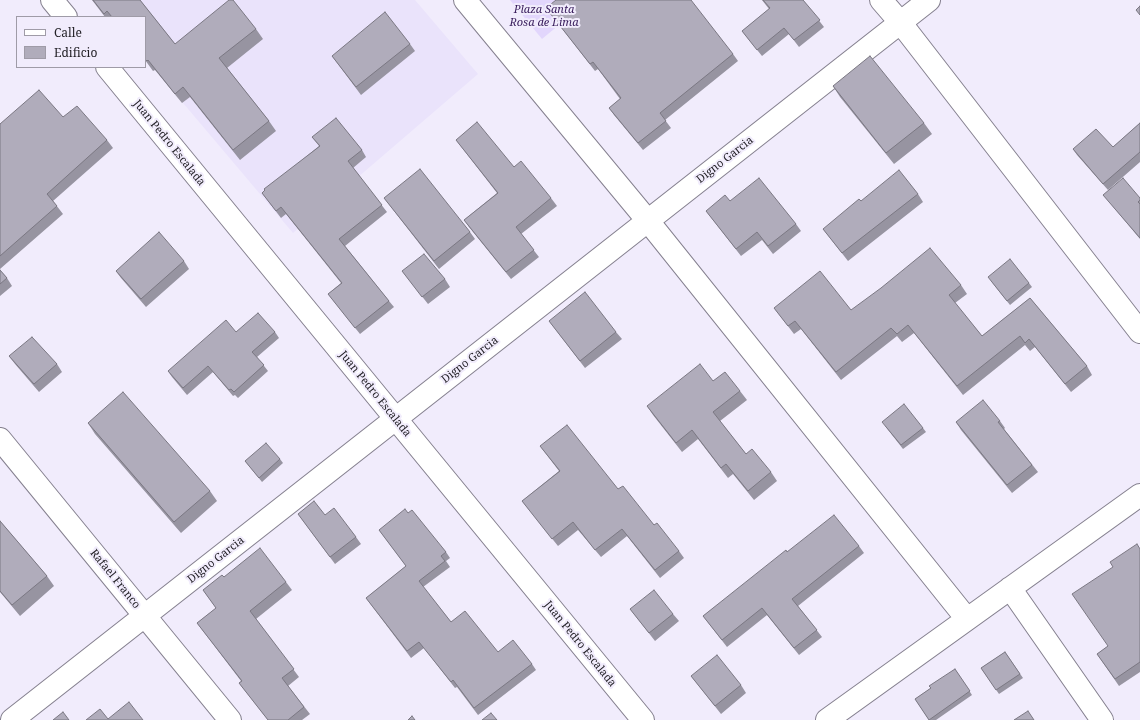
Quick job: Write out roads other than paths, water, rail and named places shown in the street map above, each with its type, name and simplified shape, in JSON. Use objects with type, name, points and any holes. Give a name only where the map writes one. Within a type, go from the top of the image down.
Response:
[{"type":"street","points":[[52,0],[65,16]]},
{"type":"street","points":[[465,0],[648,220],[967,619]]},
{"type":"street","points":[[881,0],[900,22],[1140,332]]},
{"type":"street","name":"Digno Garcia","points":[[12,720],[929,0]]},
{"type":"street","name":"Juan Pedro Escalada","points":[[108,68],[643,720]]},
{"type":"street","name":"Rafael Franco","points":[[0,439],[230,720]]},
{"type":"street","points":[[827,720],[1140,495]]},
{"type":"street","points":[[1010,588],[1102,720]]},
{"type":"park label","name":"Plaza Santa Rosa de Lima","points":[[544,16]]}]
